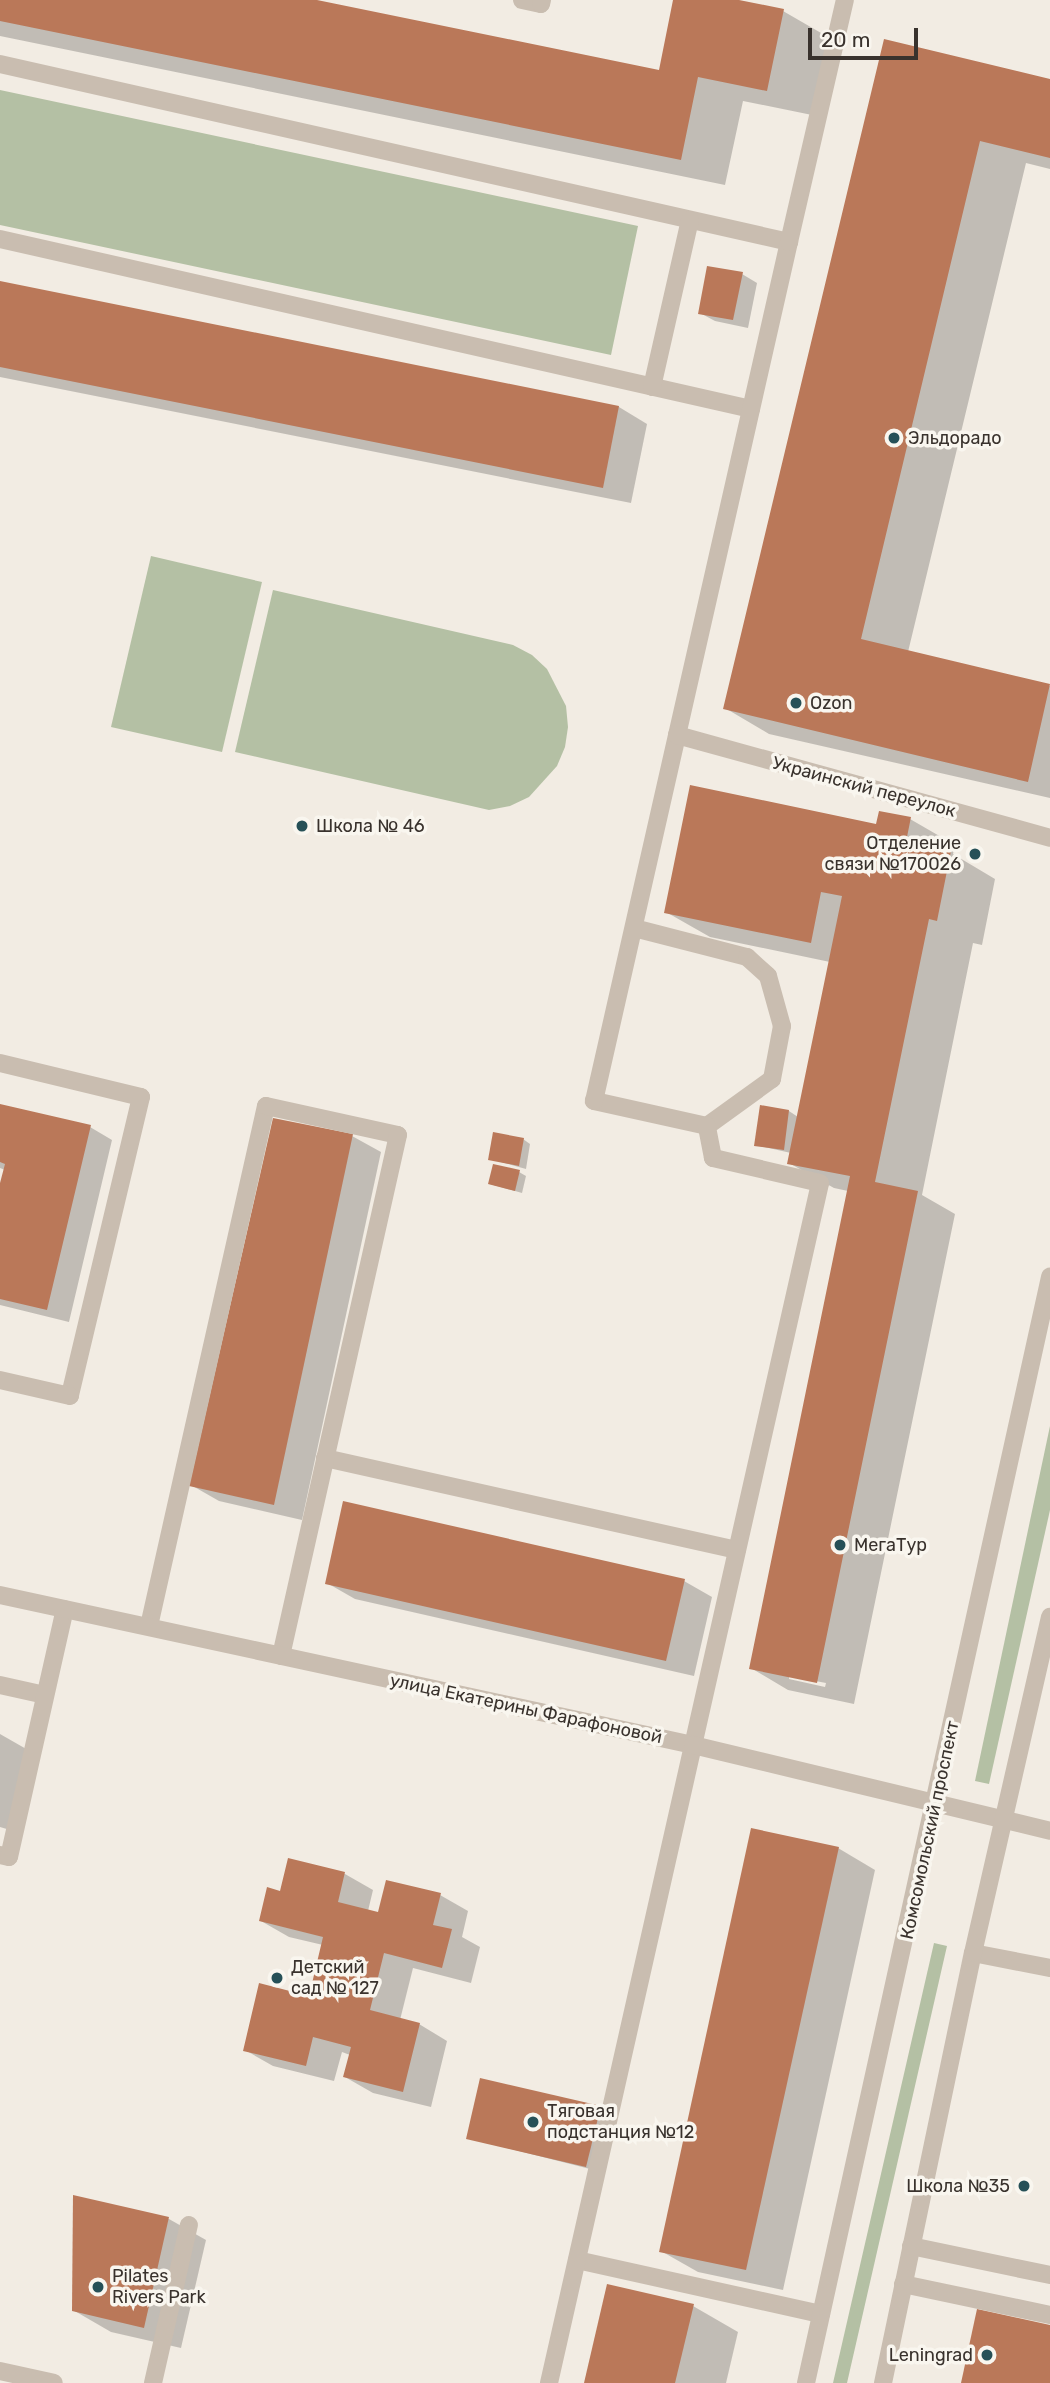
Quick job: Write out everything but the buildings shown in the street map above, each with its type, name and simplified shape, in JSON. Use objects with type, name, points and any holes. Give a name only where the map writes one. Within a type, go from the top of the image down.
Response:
[{"type":"street","points":[[522,0],[541,4],[542,0]]},
{"type":"street","points":[[634,928],[747,957],[768,976],[782,1026],[772,1079],[707,1126],[594,1101],[845,0]]},
{"type":"street","points":[[0,64],[789,242]]},
{"type":"street","points":[[652,387],[690,220]]},
{"type":"street","points":[[0,239],[751,409]]},
{"type":"street","name":"Украинский переулок","points":[[677,735],[1050,838]]},
{"type":"street","points":[[0,1063],[141,1097],[69,1396],[0,1380]]},
{"type":"street","points":[[149,1626],[266,1106],[398,1135],[281,1656]]},
{"type":"street","points":[[550,2383],[820,1183],[712,1158],[707,1126]]},
{"type":"street","name":"Комсомольский проспект","points":[[806,2383],[1050,1277]]},
{"type":"street","points":[[325,1458],[737,1550]]},
{"type":"street","name":"улица Екатерины Фарафоновой","points":[[0,1595],[693,1745],[936,1801],[1050,1831]]},
{"type":"street","points":[[0,1855],[9,1857],[65,1609]]},
{"type":"street","points":[[883,2383],[973,1953],[1050,1617]]},
{"type":"street","points":[[0,1685],[45,1695]]},
{"type":"street","points":[[973,1953],[1050,1968]]},
{"type":"street","points":[[153,2383],[189,2225]]},
{"type":"street","points":[[911,2246],[1050,2275]]},
{"type":"street","points":[[577,2260],[821,2314]]},
{"type":"street","points":[[903,2284],[1050,2315]]},
{"type":"street","points":[[0,2371],[54,2383]]},
{"type":"green space","points":[[0,90],[638,226],[611,355],[0,225]]},
{"type":"green space","points":[[151,556],[262,582],[222,752],[111,727]]},
{"type":"green space","points":[[273,590],[513,645],[532,655],[547,669],[566,706],[568,727],[565,747],[557,766],[529,797],[510,806],[489,810],[235,752]]},
{"type":"green space","points":[[1050,1426],[1050,1510],[989,1784],[975,1781]]},
{"type":"green space","points":[[934,1943],[947,1946],[847,2383],[833,2383]]},
{"type":"place","name":"Эльдорадо","points":[[894,438]]},
{"type":"place","name":"Ozon","points":[[796,703]]},
{"type":"place","name":"Школа № 46","points":[[302,826]]},
{"type":"place","name":"Отделение связи №170026","points":[[975,854]]},
{"type":"place","name":"МегаТур","points":[[840,1545]]},
{"type":"place","name":"Детский сад № 127","points":[[277,1978]]},
{"type":"place","name":"Тяговая подстанция №12","points":[[533,2122]]},
{"type":"place","name":"Школа №35","points":[[1024,2186]]},
{"type":"place","name":"Pilates Rivers Park","points":[[98,2287]]},
{"type":"place","name":"Leningrad","points":[[987,2355]]}]
